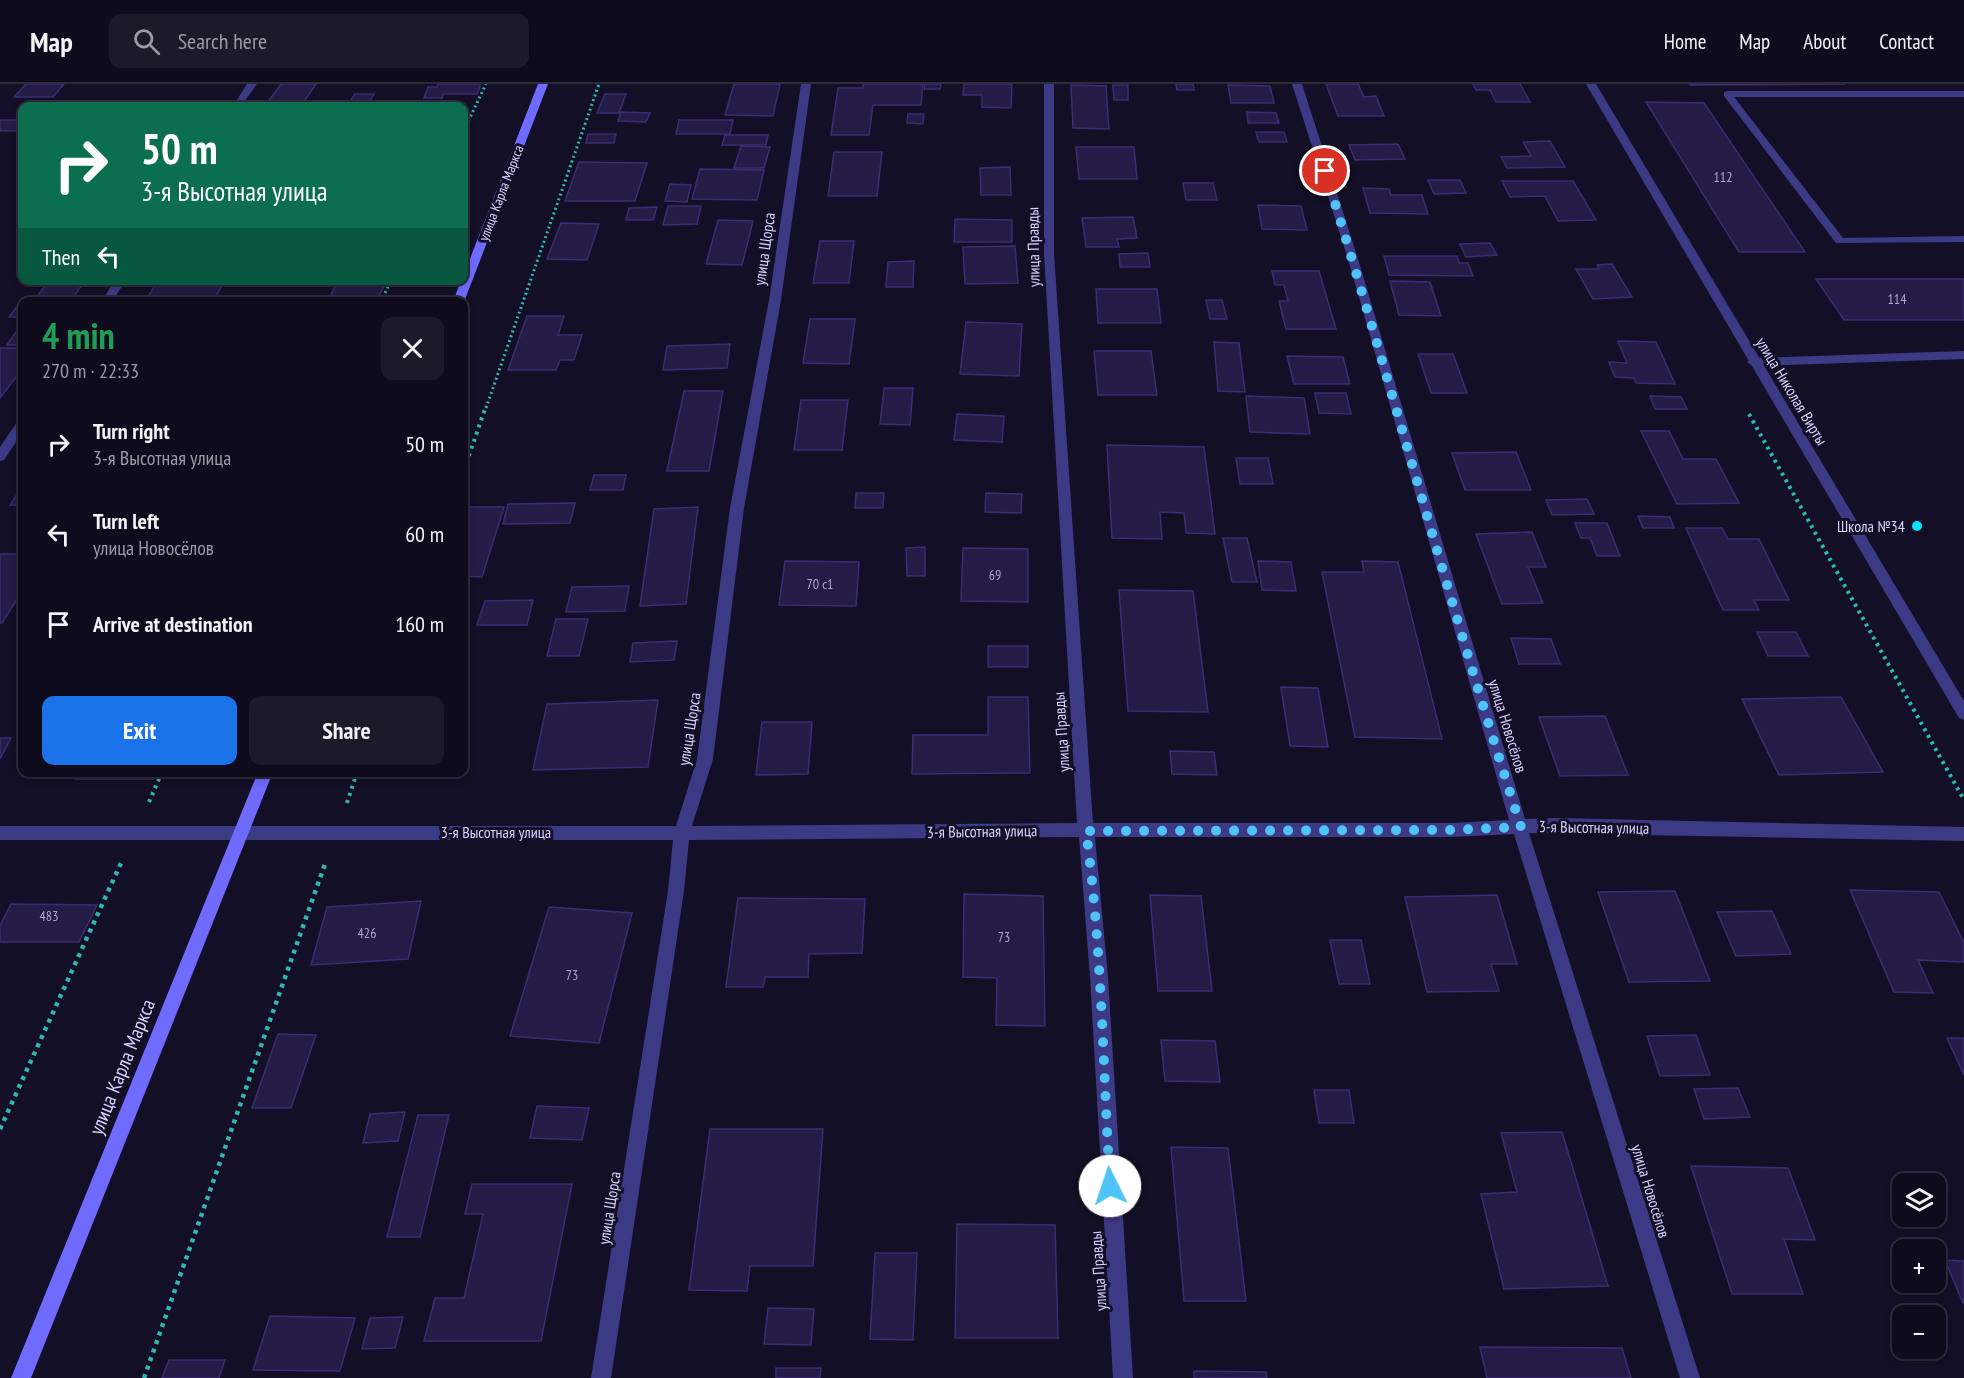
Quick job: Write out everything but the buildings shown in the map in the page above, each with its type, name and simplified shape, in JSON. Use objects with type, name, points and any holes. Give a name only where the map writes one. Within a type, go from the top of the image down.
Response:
[{"type":"main road","name":"улица Карла Маркса","points":[[468,276],[543,84]]},
{"type":"main road","name":"улица Карла Маркса","points":[[21,1378],[264,777]]},
{"type":"street","points":[[240,102],[252,84]]},
{"type":"street","name":"улица Щорса","points":[[601,1378],[676,891],[682,833],[705,759],[736,508],[775,300],[806,84]]},
{"type":"street","name":"улица Правды","points":[[1049,84],[1049,254],[1086,831],[1093,884],[1123,1378]]},
{"type":"street","name":"улица Новосёлов","points":[[1296,84],[1353,259],[1435,544],[1690,1378]]},
{"type":"street","name":"улица Николая Вирты","points":[[1591,84],[1753,362],[1964,714]]},
{"type":"street","points":[[1964,94],[1727,94],[1840,241],[1964,239]]},
{"type":"street","points":[[1753,362],[1964,355]]},
{"type":"street","points":[[0,457],[18,430]]},
{"type":"street","name":"3-я Высотная улица","points":[[0,833],[1452,830],[1556,825],[1964,834]]},
{"type":"path","points":[[468,122],[486,84]]},
{"type":"path","points":[[468,459],[599,84]]},
{"type":"path","points":[[1747,410],[1964,800]]},
{"type":"path","points":[[0,1129],[160,777]]},
{"type":"path","points":[[144,1378],[355,777]]},
{"type":"place","name":"Школа №34","points":[[1917,526]]},
{"type":"route","points":[[1110,1186],[1093,884],[1086,831],[1452,830],[1521,827],[1498,758],[1353,259],[1325,171]]}]
